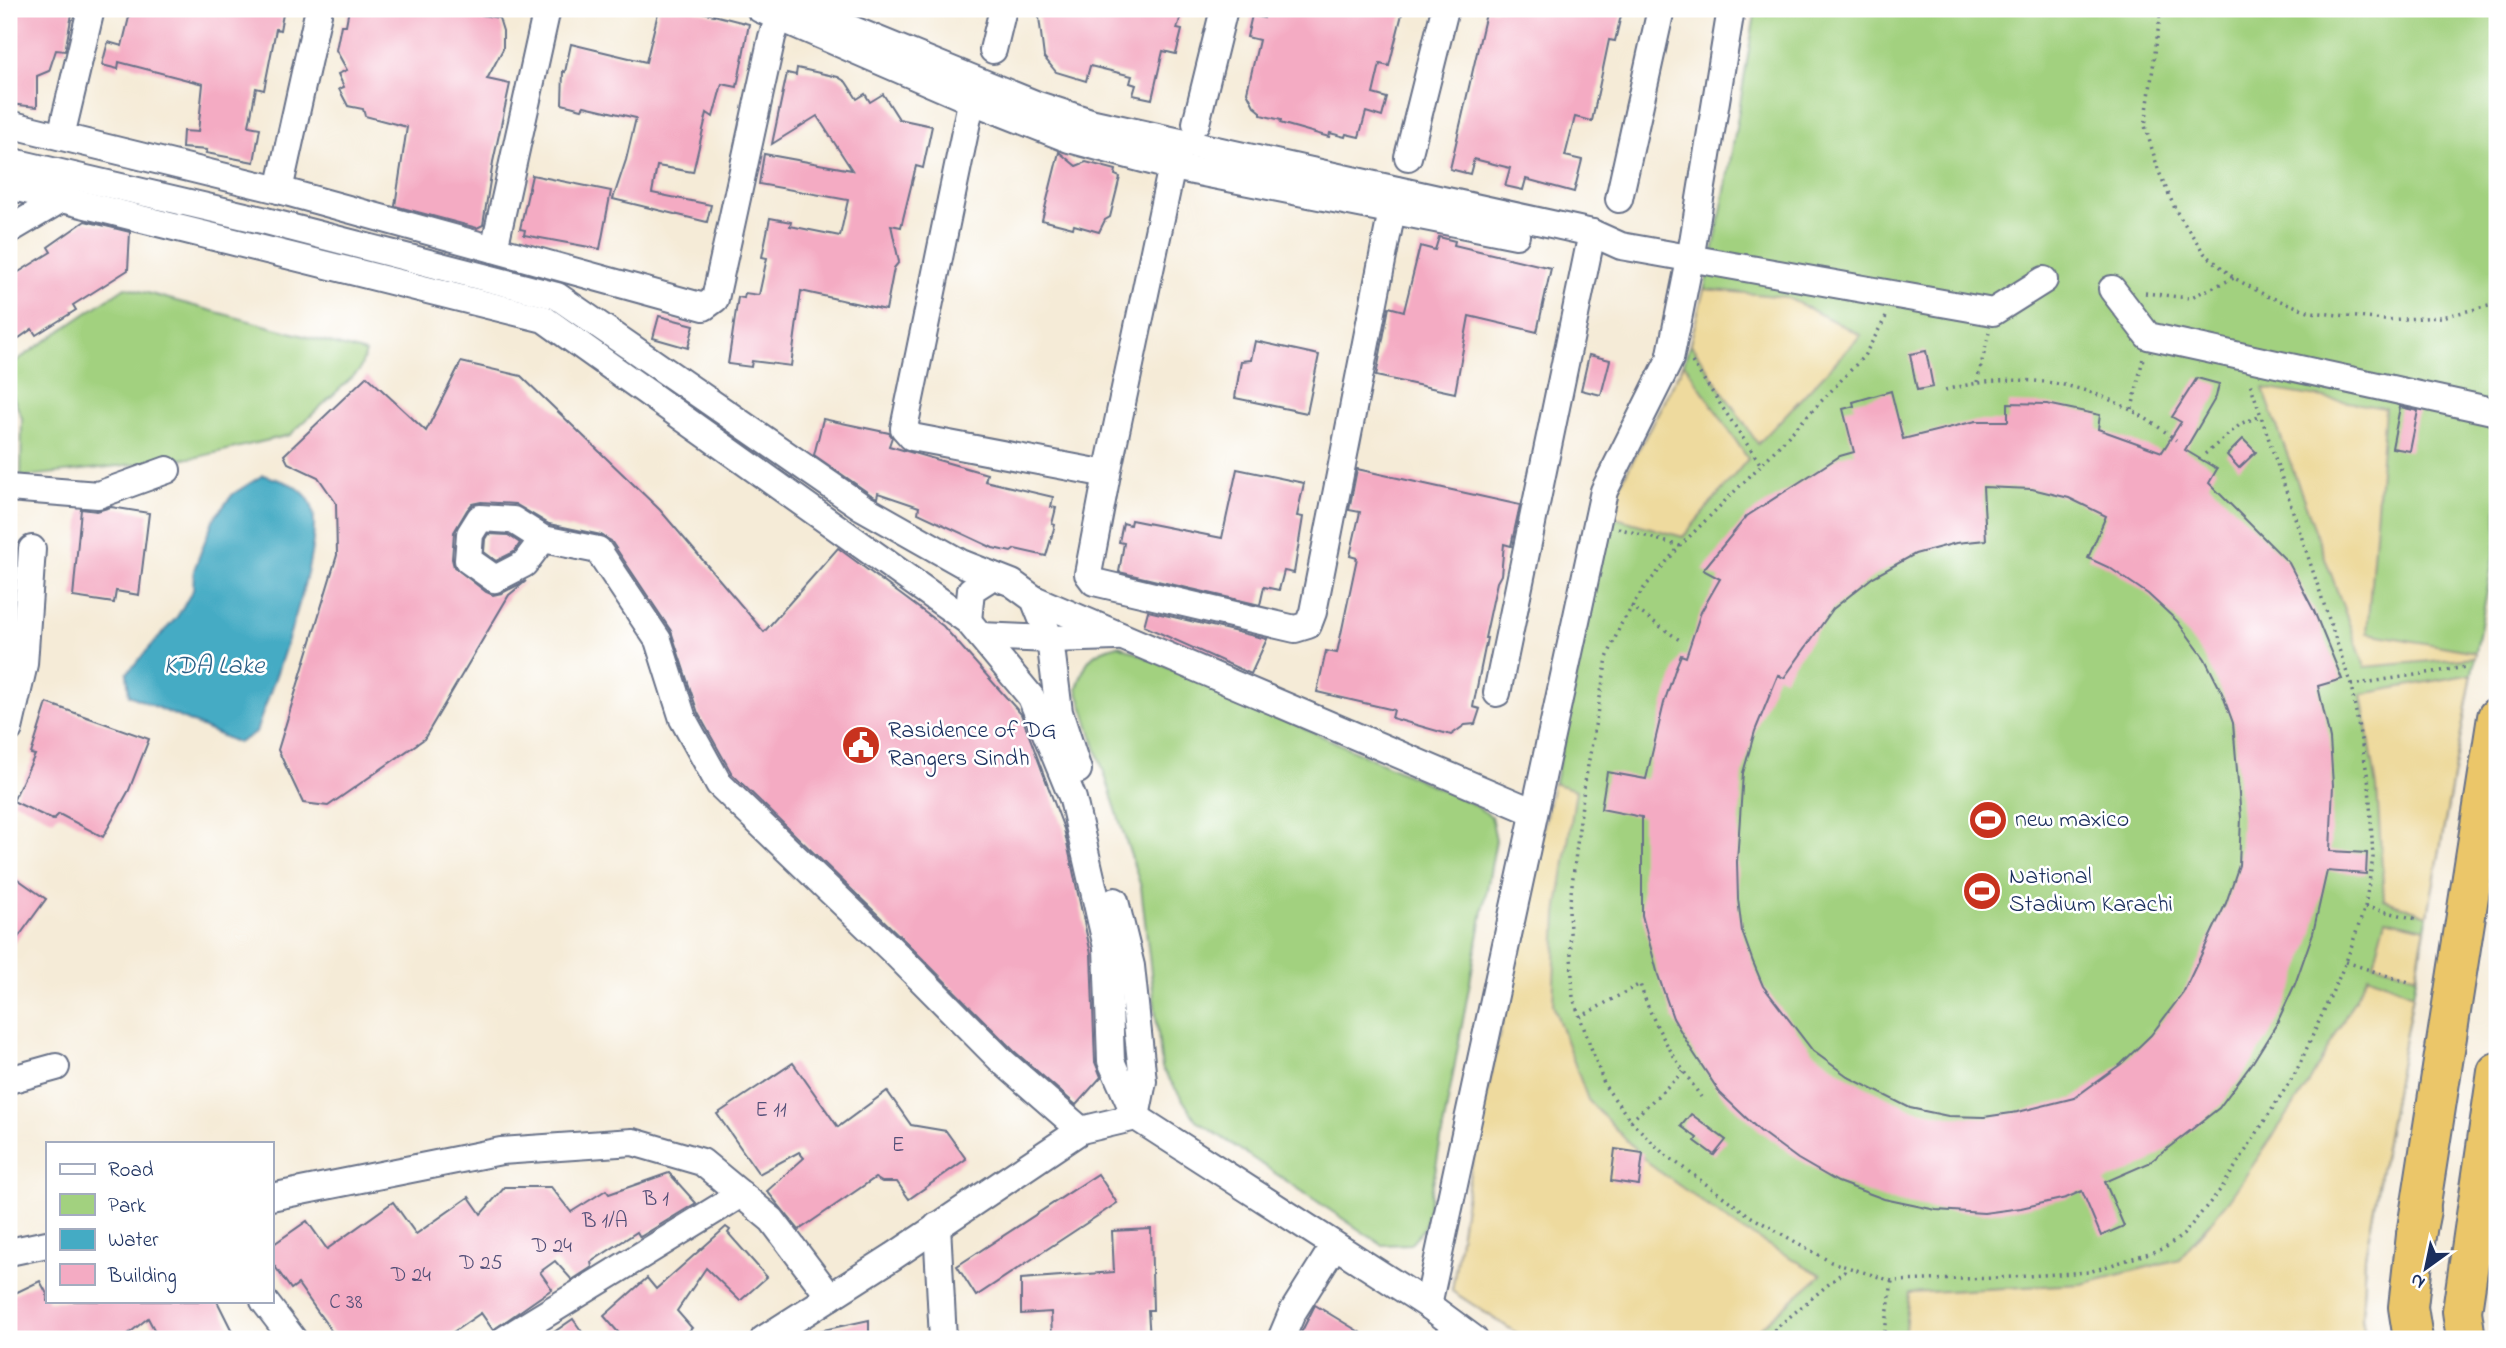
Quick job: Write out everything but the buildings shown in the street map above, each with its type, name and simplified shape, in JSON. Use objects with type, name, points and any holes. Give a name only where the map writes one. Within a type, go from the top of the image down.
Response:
[{"type":"highway","points":[[2413,1339],[2407,1307],[2416,1235],[2497,718]]},
{"type":"highway","points":[[2416,1235],[2497,863]]},
{"type":"highway","points":[[2466,1339],[2462,1311],[2497,1072]]},
{"type":"highway","points":[[2472,1247],[2497,1163]]},
{"type":"street","points":[[61,136],[91,9]]},
{"type":"street","points":[[279,190],[319,9]]},
{"type":"street","points":[[494,249],[547,9]]},
{"type":"street","points":[[993,50],[1003,9]]},
{"type":"street","points":[[1196,122],[1224,9]]},
{"type":"street","points":[[1408,157],[1445,9]]},
{"type":"street","points":[[1619,199],[1661,9]]},
{"type":"street","points":[[1428,1305],[1604,491],[1670,359],[1690,260],[1731,9]]},
{"type":"street","points":[[9,124],[279,190],[704,307],[715,299],[769,50],[781,11],[973,89],[1035,104],[1175,154],[1590,242],[1993,312],[2044,280]]},
{"type":"street","points":[[973,89],[904,428],[912,437],[1107,474]]},
{"type":"street","points":[[1175,154],[1088,574],[1094,582],[1295,629],[1308,625],[1313,612],[1394,199]]},
{"type":"street","points":[[9,227],[16,175],[262,220],[557,296],[862,507],[961,563],[1012,583],[1034,599],[1534,812]]},
{"type":"street","points":[[9,227],[66,186]]},
{"type":"street","points":[[66,186],[544,319],[975,628],[1031,697],[1073,799],[1107,947],[1111,1060],[1136,1117],[1428,1305],[1474,1339]]},
{"type":"street","points":[[1497,693],[1590,242]]},
{"type":"street","points":[[2112,289],[2148,336],[2497,412]]},
{"type":"street","points":[[9,488],[98,495],[167,470]]},
{"type":"street","points":[[543,539],[598,550],[658,640],[684,719],[719,784],[895,953],[1003,1062],[1081,1130]]},
{"type":"street","points":[[9,729],[24,664],[32,549]]},
{"type":"street","points":[[975,628],[971,590],[993,576]]},
{"type":"street","points":[[1034,599],[1049,639],[1059,712],[1096,826],[1131,966],[1143,1081],[1136,1117]]},
{"type":"street","points":[[975,628],[1049,639],[1124,637]]},
{"type":"street","points":[[1055,681],[1088,638]]},
{"type":"street","points":[[9,1080],[56,1067]]},
{"type":"street","points":[[764,1339],[1081,1130],[1136,1117]]},
{"type":"street","points":[[273,1197],[501,1151],[633,1142],[702,1162],[772,1220],[830,1297]]},
{"type":"street","points":[[505,1339],[741,1194]]},
{"type":"street","points":[[937,1226],[943,1339]]},
{"type":"street","points":[[9,1252],[46,1244]]},
{"type":"street","points":[[1281,1339],[1292,1313],[1334,1246]]},
{"type":"street","points":[[265,1302],[293,1339]]},
{"type":"path","points":[[2161,9],[2145,126],[2159,172],[2176,211],[2204,253],[2234,278],[2267,296],[2311,312],[2384,320],[2442,317],[2497,304]]},
{"type":"path","points":[[2112,289],[2189,298],[2234,278]]},
{"type":"path","points":[[1899,294],[1864,356],[1680,546],[1631,606],[1620,625],[1607,659],[1582,802],[1569,909],[1573,998],[1605,1086],[1631,1121],[1663,1153],[1750,1216],[1831,1262],[1892,1280],[2089,1272],[2165,1248],[2183,1235],[2221,1189],[2296,1072],[2346,961],[2365,906],[2373,858],[2369,784],[2351,685],[2241,356]]},
{"type":"path","points":[[1977,382],[1993,312]]},
{"type":"path","points":[[2132,409],[2148,336]]},
{"type":"path","points":[[1674,339],[1687,354],[1761,465]]},
{"type":"path","points":[[1945,390],[1997,380],[2057,383],[2089,391],[2132,409],[2176,440]]},
{"type":"path","points":[[2205,454],[2242,423],[2261,416]]},
{"type":"path","points":[[1616,528],[1680,546]]},
{"type":"path","points":[[1631,606],[1681,641]]},
{"type":"path","points":[[2351,685],[2466,667]]},
{"type":"path","points":[[2365,906],[2417,919]]},
{"type":"path","points":[[2346,961],[2409,983]]},
{"type":"path","points":[[1580,1018],[1640,984],[1648,1011],[1668,1050],[1701,1097]]},
{"type":"path","points":[[1631,1121],[1684,1071]]},
{"type":"path","points":[[1763,1339],[1848,1268]]},
{"type":"path","points":[[1884,1339],[1892,1280]]},
{"type":"green space","name":"National Stadium Karachi","points":[[1756,9],[2497,9],[2497,537],[2365,1256],[2362,1319],[2366,1339],[1528,1339],[1452,1291],[1612,500],[1684,363],[1697,320],[1717,232]]},
{"type":"green space","points":[[125,287],[366,353],[359,371],[290,435],[198,457],[21,477],[22,418],[9,387],[9,366]]},
{"type":"green space","points":[[1119,645],[1469,802],[1491,816],[1496,840],[1429,1205],[1424,1228],[1410,1244],[1382,1245],[1196,1120],[1162,1068],[1141,887],[1077,689],[1090,659],[1101,650]]},
{"type":"sand","points":[[1704,289],[1786,297],[1861,335],[1758,444],[1690,343]]},
{"type":"sand","points":[[1684,363],[1748,459],[1683,537],[1609,516],[1612,500]]},
{"type":"sand","points":[[2263,388],[2385,408],[2367,633],[2476,652],[2475,657],[2365,667]]},
{"type":"sand","points":[[2472,674],[2428,915],[2384,900],[2377,788],[2362,694]]},
{"type":"sand","points":[[1553,783],[1576,790],[1557,914],[1553,1005],[1588,1100],[1649,1164],[1740,1229],[1821,1275],[1747,1339],[1526,1339],[1452,1291],[1470,1173]]},
{"type":"sand","points":[[2386,919],[2425,928],[2416,976],[2374,963]]},
{"type":"sand","points":[[2368,975],[2413,994],[2365,1256],[2362,1319],[2366,1339],[1904,1339],[1909,1293],[2082,1284],[2179,1259],[2229,1200],[2309,1083]]},
{"type":"water","name":"KDA Lake","points":[[263,475],[295,486],[309,500],[314,518],[312,545],[296,613],[256,732],[238,743],[129,695],[127,673],[177,617],[193,590],[194,570],[213,520],[233,494]]},
{"type":"place","name":"Rasidence of DG Rangers Sindh","points":[[861,745]]},
{"type":"place","name":"new maxico","points":[[1988,820]]},
{"type":"place","name":"National Stadium Karachi","points":[[1982,891]]}]
